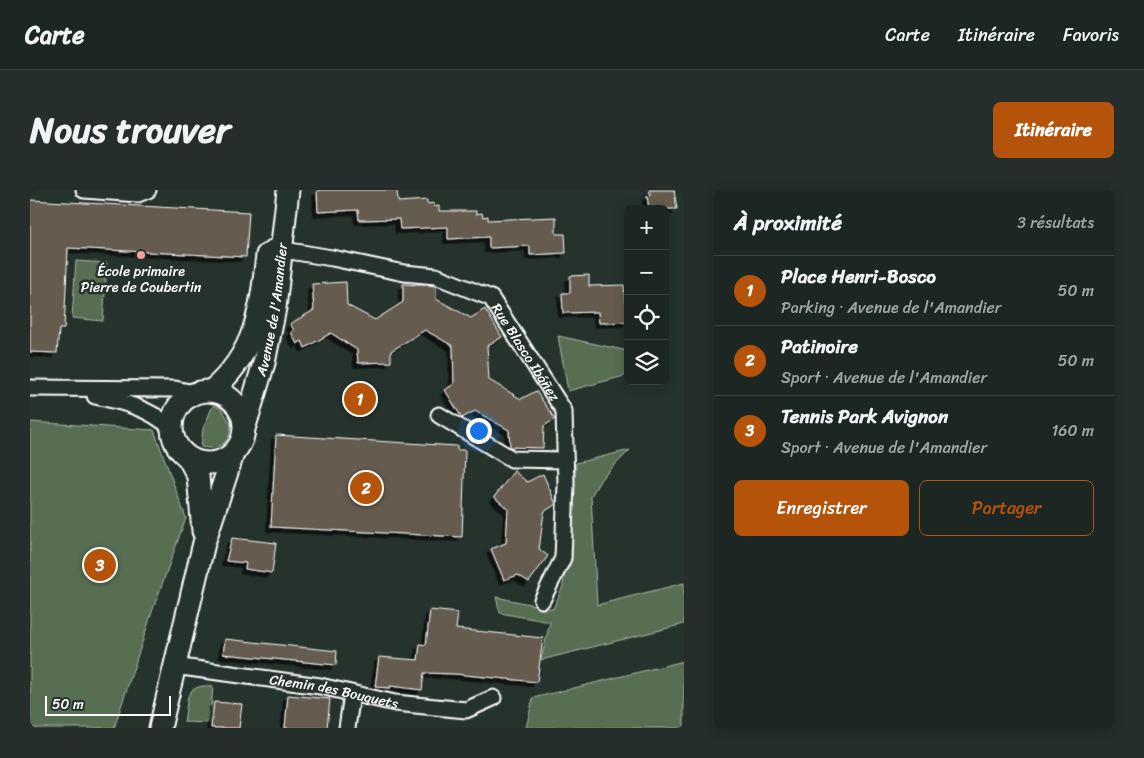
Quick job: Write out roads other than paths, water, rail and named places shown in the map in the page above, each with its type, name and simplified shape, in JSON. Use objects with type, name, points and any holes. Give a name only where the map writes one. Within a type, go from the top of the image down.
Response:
[{"type":"main road","name":"Avenue de l'Amandier","points":[[245,426],[270,335],[275,249],[274,190]]},
{"type":"main road","name":"Avenue de l'Amandier","points":[[203,392],[235,368],[253,334],[288,190]]},
{"type":"main road","points":[[160,728],[204,543],[233,454],[244,436],[243,416],[234,402],[222,393],[203,392],[177,407],[171,428],[177,446],[189,459],[199,484],[204,543]]},
{"type":"main road","points":[[189,459],[200,463],[212,464],[233,454]]},
{"type":"street","points":[[84,190],[138,194],[148,190]]},
{"type":"street","name":"Rue Blasco Ibáñez","points":[[275,249],[404,273],[436,276],[491,298],[564,411],[563,558],[542,600]]},
{"type":"street","points":[[30,388],[69,390],[175,389],[203,392]]},
{"type":"street","points":[[69,390],[134,405],[162,419],[171,428]]},
{"type":"street","points":[[439,415],[512,459],[565,460]]},
{"type":"street","name":"Chemin des Bouquets","points":[[174,666],[320,686],[395,703],[466,710],[493,698]]},
{"type":"street","points":[[347,728],[352,694]]},
{"type":"place","name":"École primaire Pierre de Coubertin","points":[[141,255]]},
{"type":"place","name":"Place Henri-Bosco","points":[[360,399]]},
{"type":"place","name":"Patinoire","points":[[366,488]]},
{"type":"place","name":"Tennis Park Avignon","points":[[100,565]]}]
